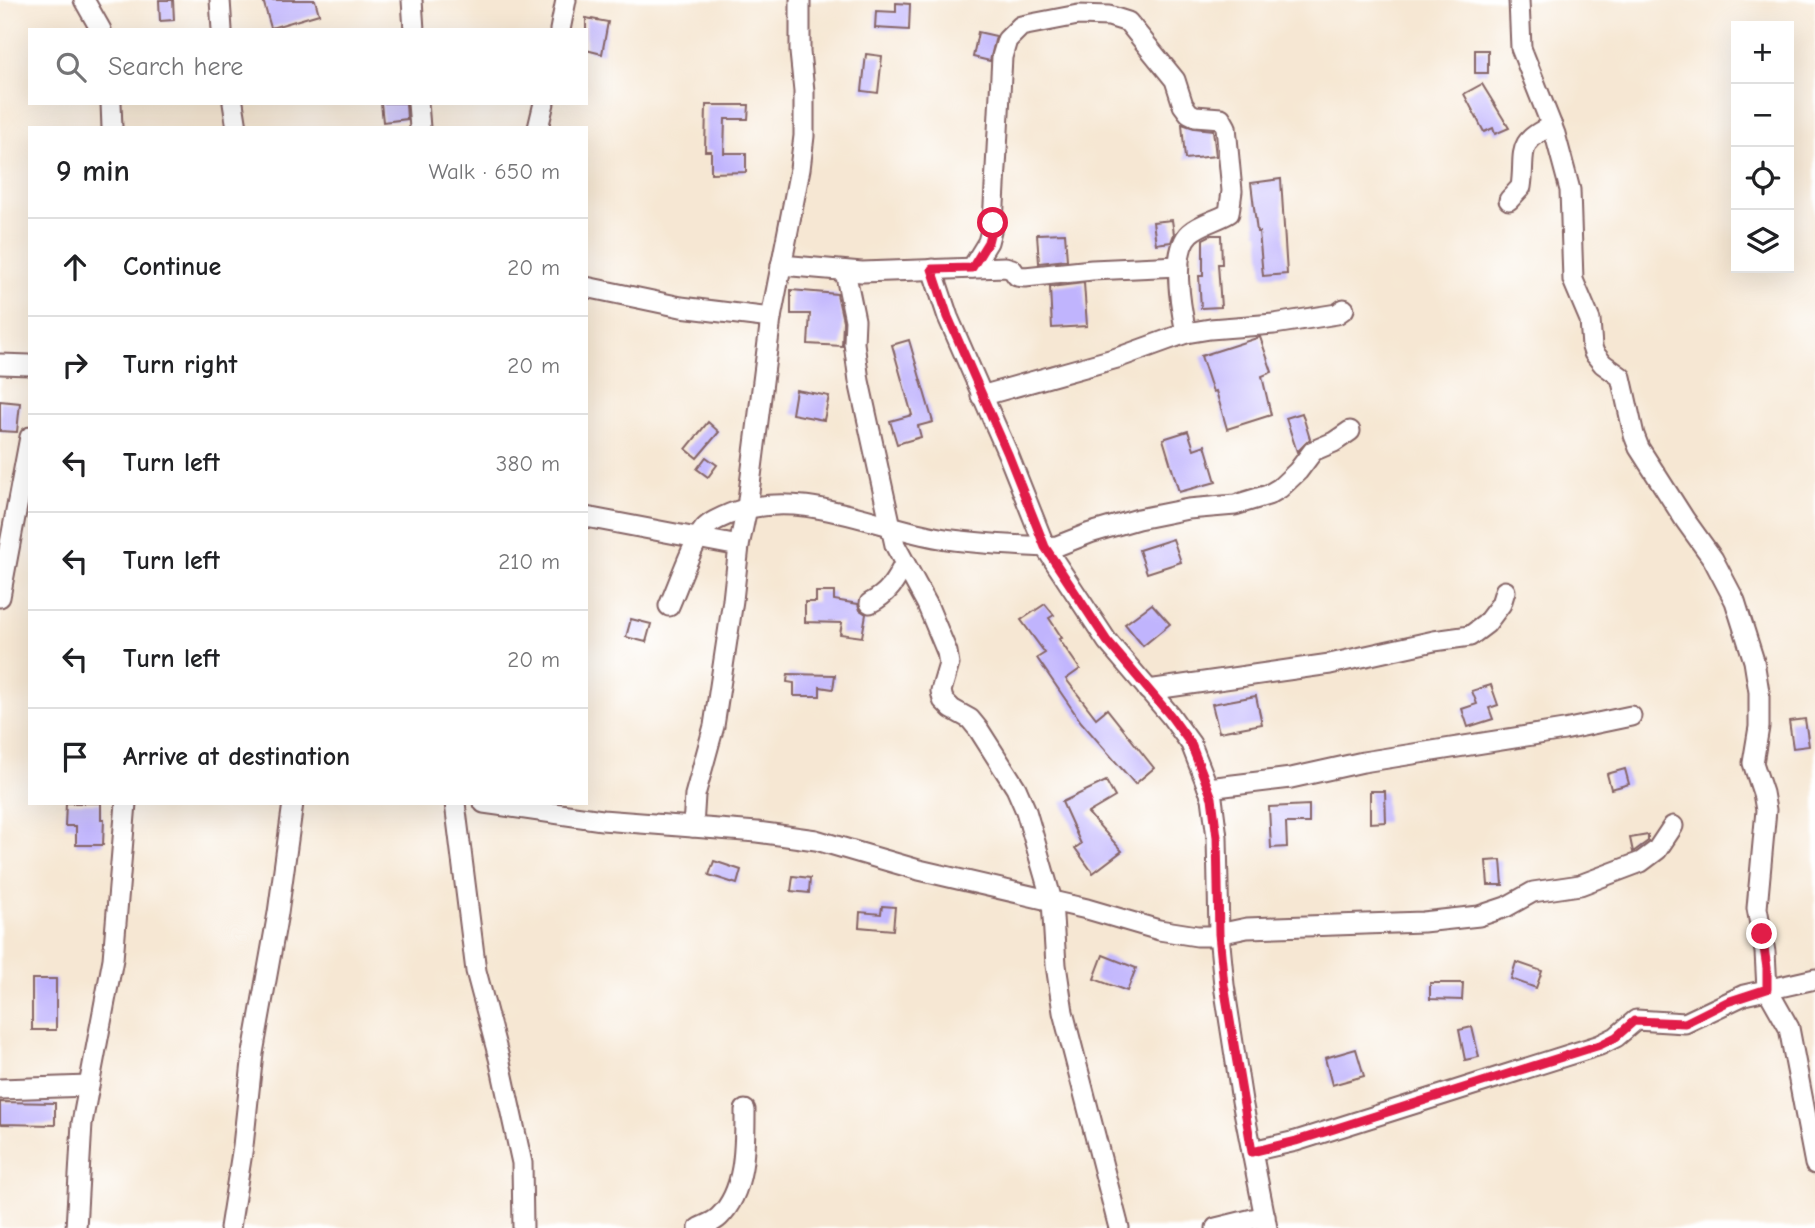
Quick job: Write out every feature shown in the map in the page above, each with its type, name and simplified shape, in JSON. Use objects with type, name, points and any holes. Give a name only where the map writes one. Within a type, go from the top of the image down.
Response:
[{"type":"street","points":[[83,0],[100,28]]},
{"type":"street","points":[[220,0],[222,28]]},
{"type":"street","points":[[411,0],[414,28]]},
{"type":"street","points":[[560,28],[566,0]]},
{"type":"street","points":[[693,827],[695,795],[714,726],[739,546],[747,508],[771,318],[795,201],[804,136],[800,0]]},
{"type":"street","points":[[1519,0],[1521,48],[1552,125],[1570,190],[1573,280],[1576,293],[1590,320],[1592,347],[1603,364],[1621,377],[1639,448],[1673,503],[1713,559],[1735,601],[1754,661],[1759,692],[1759,727],[1753,763],[1766,810],[1757,908],[1766,960],[1767,989],[1789,1028],[1815,1164]]},
{"type":"street","points":[[972,268],[988,242],[993,223],[999,90],[1005,43],[1017,28],[1025,24],[1059,17],[1109,16],[1128,22],[1175,80],[1185,109],[1195,116],[1220,118],[1226,127],[1232,191],[1229,213],[1196,228],[1182,243],[1179,266],[1181,307],[1186,333]]},
{"type":"street","points":[[111,105],[112,126]]},
{"type":"street","points":[[233,105],[237,126]]},
{"type":"street","points":[[418,105],[419,126]]},
{"type":"street","points":[[538,126],[544,105]]},
{"type":"street","points":[[1510,200],[1521,187],[1525,142],[1538,131],[1552,125]]},
{"type":"street","points":[[781,265],[845,271],[1008,268],[1017,276],[1025,277],[1093,270],[1179,266]]},
{"type":"street","points":[[932,269],[948,317],[1045,547],[1107,641],[1191,744],[1208,788],[1217,837],[1219,934],[1224,985],[1266,1222],[1216,1228]]},
{"type":"street","points":[[845,271],[855,320],[854,342],[859,381],[895,545],[927,604],[947,652],[949,664],[941,691],[943,700],[952,709],[970,719],[979,730],[1016,788],[1030,822],[1052,901],[1056,965],[1063,1012],[1119,1228]]},
{"type":"street","points":[[588,287],[681,307],[771,318]]},
{"type":"street","points":[[981,396],[1104,362],[1186,333],[1286,323],[1337,314],[1344,309]]},
{"type":"street","points":[[0,364],[28,365]]},
{"type":"street","points":[[669,606],[704,529],[713,522],[747,508],[778,505],[815,508],[957,541],[1057,546],[1138,519],[1188,509],[1236,505],[1268,495],[1293,476],[1313,451],[1350,431]]},
{"type":"street","points":[[0,597],[28,448]]},
{"type":"street","points":[[588,517],[739,546]]},
{"type":"street","points":[[870,603],[893,585],[904,564]]},
{"type":"street","points":[[1149,691],[1330,664],[1434,641],[1470,636],[1486,624],[1501,604],[1505,591]]},
{"type":"street","points":[[1208,788],[1292,778],[1363,762],[1564,730],[1631,716]]},
{"type":"street","points":[[76,1228],[82,1123],[112,972],[126,805]]},
{"type":"street","points":[[230,1228],[243,1146],[253,1053],[278,913],[293,805]]},
{"type":"street","points":[[455,805],[476,971],[522,1163],[523,1228]]},
{"type":"street","points":[[498,805],[602,820],[787,835],[816,840],[919,870],[1052,901],[1159,930],[1197,936],[1247,928],[1423,922],[1486,914],[1506,907],[1533,892],[1580,885],[1642,862],[1657,850],[1673,826]]},
{"type":"street","points":[[1252,1152],[1296,1141],[1600,1045],[1616,1037],[1634,1021],[1685,1023],[1727,1002],[1767,989],[1815,979]]},
{"type":"street","points":[[0,1089],[89,1086]]},
{"type":"street","points":[[699,1228],[718,1218],[732,1198],[745,1145],[745,1110]]},
{"type":"building","points":[[159,0],[173,0],[174,20],[160,21]]},
{"type":"building","points":[[263,0],[315,0],[319,14],[271,28]]},
{"type":"building","points":[[896,3],[910,4],[909,30],[875,28],[876,11],[896,12]]},
{"type":"building","points":[[586,18],[608,22],[602,54],[588,50]]},
{"type":"building","points":[[978,32],[996,36],[990,61],[973,57]]},
{"type":"building","points":[[1475,50],[1488,50],[1488,73],[1475,73]]},
{"type":"building","points":[[866,54],[882,56],[878,93],[862,91]]},
{"type":"building","points":[[1482,84],[1509,128],[1495,134],[1493,128],[1484,132],[1464,94]]},
{"type":"building","points":[[381,105],[406,105],[407,119],[383,122]]},
{"type":"building","points":[[706,105],[749,105],[748,119],[725,119],[724,153],[746,153],[746,172],[711,173],[711,151],[705,151]]},
{"type":"building","points":[[1182,124],[1213,130],[1216,156],[1185,159]]},
{"type":"building","points":[[1281,179],[1287,274],[1263,276],[1251,183]]},
{"type":"building","points":[[1172,220],[1174,234],[1171,242],[1156,244],[1153,222]]},
{"type":"building","points":[[1065,233],[1067,260],[1039,263],[1037,234]]},
{"type":"building","points":[[1211,235],[1221,235],[1222,264],[1218,264],[1221,307],[1201,308],[1199,276],[1203,276],[1203,239]]},
{"type":"building","points":[[1084,283],[1087,326],[1052,328],[1050,287]]},
{"type":"building","points":[[791,290],[837,294],[843,321],[842,346],[808,344],[810,314],[791,314]]},
{"type":"building","points":[[1260,337],[1272,372],[1262,376],[1271,415],[1227,429],[1216,391],[1213,392],[1201,356]]},
{"type":"building","points":[[909,340],[933,422],[918,426],[921,437],[897,444],[890,421],[912,415],[892,345]]},
{"type":"building","points":[[796,390],[829,396],[824,420],[792,414]]},
{"type":"building","points":[[0,401],[20,403],[17,432],[0,431]]},
{"type":"building","points":[[1302,413],[1310,439],[1297,452],[1286,418]]},
{"type":"building","points":[[708,422],[719,432],[697,458],[686,449]]},
{"type":"building","points":[[1188,431],[1194,449],[1205,445],[1216,482],[1179,492],[1163,439]]},
{"type":"building","points":[[706,457],[717,465],[708,477],[697,469]]},
{"type":"building","points":[[1173,539],[1181,562],[1147,573],[1139,550]]},
{"type":"building","points":[[816,592],[834,592],[834,600],[858,604],[860,610],[866,614],[862,637],[840,634],[842,623],[805,622],[805,602],[816,602]]},
{"type":"building","points":[[1045,604],[1054,615],[1049,618],[1062,638],[1059,639],[1080,669],[1066,679],[1096,718],[1107,709],[1154,768],[1135,784],[1081,722],[1037,658],[1045,653],[1021,620]]},
{"type":"building","points":[[1152,604],[1170,624],[1143,646],[1125,624]]},
{"type":"building","points":[[631,619],[651,624],[646,642],[626,637]]},
{"type":"building","points":[[788,674],[835,675],[833,689],[820,687],[820,696],[794,696],[794,683],[787,682]]},
{"type":"building","points":[[1491,685],[1498,705],[1489,708],[1493,719],[1468,727],[1462,709],[1477,704],[1472,691]]},
{"type":"building","points":[[1256,696],[1262,724],[1219,732],[1212,704]]},
{"type":"building","points":[[1805,719],[1809,746],[1793,748],[1789,721]]},
{"type":"building","points":[[1625,769],[1629,784],[1611,789],[1607,774]]},
{"type":"building","points":[[1106,781],[1115,797],[1088,813],[1122,851],[1093,873],[1075,848],[1081,844],[1062,802]]},
{"type":"building","points":[[1370,791],[1385,791],[1386,822],[1370,823]]},
{"type":"building","points":[[66,805],[101,805],[101,819],[104,819],[103,845],[76,845],[76,826],[65,826]]},
{"type":"building","points":[[1309,805],[1309,823],[1286,823],[1287,847],[1271,848],[1269,807]]},
{"type":"building","points":[[1648,835],[1648,841],[1633,852],[1630,838]]},
{"type":"building","points":[[1501,860],[1503,885],[1488,885],[1486,861]]},
{"type":"building","points":[[714,861],[741,870],[737,884],[709,875]]},
{"type":"building","points":[[793,876],[810,878],[809,893],[791,891]]},
{"type":"building","points":[[882,906],[895,907],[893,930],[859,927],[860,912],[881,914]]},
{"type":"building","points":[[1103,955],[1136,968],[1127,991],[1094,979]]},
{"type":"building","points":[[1516,962],[1542,971],[1536,988],[1511,979]]},
{"type":"building","points":[[32,979],[56,979],[56,1030],[32,1030]]},
{"type":"building","points":[[1430,983],[1463,983],[1462,1000],[1430,999]]},
{"type":"building","points":[[1472,1027],[1479,1057],[1465,1060],[1459,1030]]},
{"type":"building","points":[[1356,1049],[1364,1076],[1332,1085],[1325,1058]]},
{"type":"building","points":[[0,1102],[55,1103],[55,1125],[0,1124]]},
{"type":"route","points":[[993,223],[988,242],[972,268],[932,269],[948,317],[1045,547],[1107,641],[1191,744],[1212,798],[1217,837],[1219,934],[1224,985],[1252,1152],[1296,1141],[1600,1045],[1616,1037],[1634,1021],[1685,1023],[1727,1002],[1767,989],[1762,934]]}]
